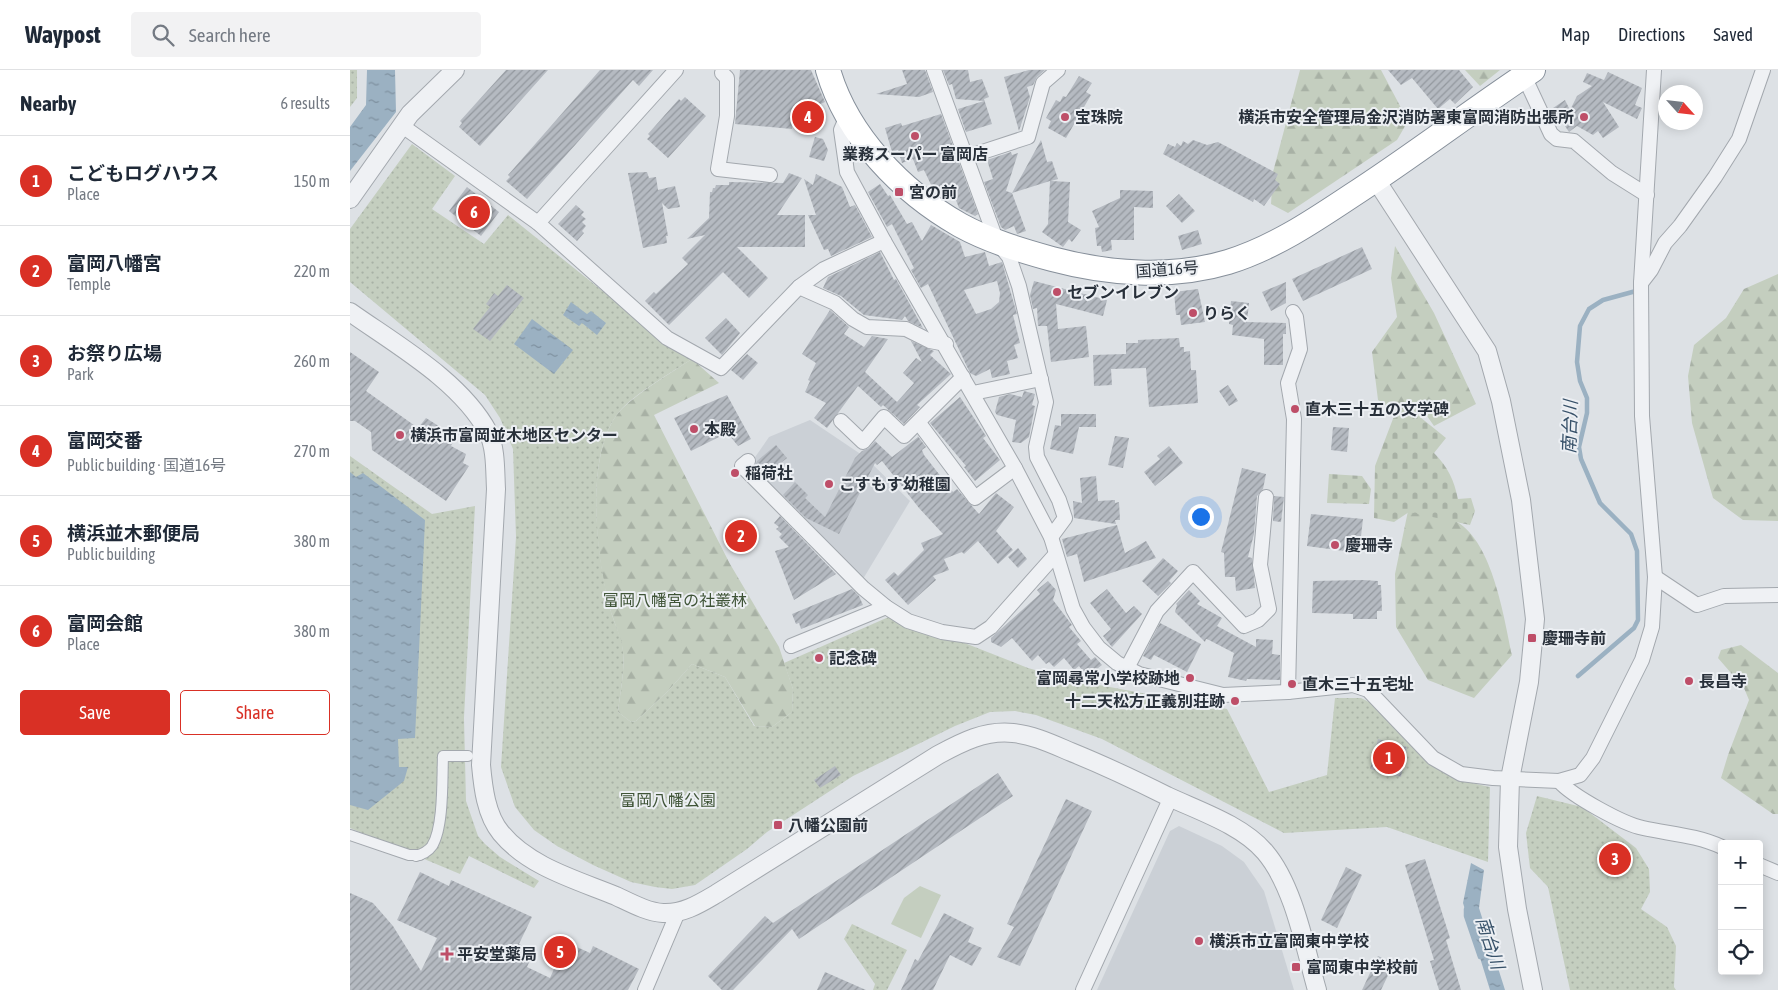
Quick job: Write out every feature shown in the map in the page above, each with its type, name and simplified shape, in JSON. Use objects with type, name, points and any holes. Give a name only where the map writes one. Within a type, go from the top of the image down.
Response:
[{"type":"highway","name":"国道16号","points":[[828,70],[848,116],[879,159],[914,194],[939,213],[996,242],[1068,263],[1111,271],[1153,273],[1197,269],[1227,262],[1283,239],[1376,180],[1528,73]]},
{"type":"street","points":[[350,199],[415,108],[455,70]]},
{"type":"street","points":[[538,223],[676,70]]},
{"type":"street","points":[[934,70],[967,157],[996,242],[1009,258],[1019,286],[1046,402],[1036,452],[1065,518],[1051,537]]},
{"type":"street","points":[[967,157],[1028,137],[1043,83],[1058,70]]},
{"type":"street","points":[[848,116],[841,130],[847,172],[884,241],[946,344],[1016,468],[1051,537],[1073,609],[1083,627],[1099,648],[1117,663],[1139,674],[1223,695],[1288,692],[1353,685],[1368,690],[1433,758],[1461,774],[1510,780],[1558,781],[1580,775],[1594,758],[1642,660],[1652,627],[1655,577],[1642,416],[1642,283],[1654,70]]},
{"type":"street","points":[[1642,283],[1665,242],[1690,212],[1739,139],[1763,70]]},
{"type":"street","points":[[721,71],[727,78],[727,116],[718,168],[770,175]]},
{"type":"street","points":[[1528,73],[1551,134],[1557,139],[1574,140],[1612,173],[1647,194]]},
{"type":"street","points":[[402,126],[538,223],[667,338],[720,368],[799,287],[824,269],[884,241]]},
{"type":"street","points":[[1376,180],[1487,351],[1501,401],[1521,500],[1535,619],[1529,682],[1510,780],[1508,847],[1517,909],[1533,990]]},
{"type":"street","points":[[799,287],[834,302],[853,319],[867,327],[906,329],[930,340],[946,344]]},
{"type":"street","points":[[350,312],[452,388],[488,433],[494,456],[496,488],[481,765],[488,809],[500,832],[520,851],[551,870],[653,912],[678,912],[716,894],[938,755],[968,739],[981,735],[1012,733],[1042,740],[1110,768],[1235,829],[1266,853],[1275,866],[1290,900],[1317,990]]},
{"type":"street","points":[[1288,692],[1294,419],[1288,383],[1300,349],[1293,312]]},
{"type":"street","points":[[841,421],[863,442],[884,418],[904,436],[964,377]]},
{"type":"street","points":[[973,393],[1041,379]]},
{"type":"street","points":[[919,423],[975,498],[1016,468]]},
{"type":"street","points":[[748,461],[742,466],[863,588],[886,607],[908,621],[942,632],[976,637],[991,627],[1055,555]]},
{"type":"street","points":[[1127,668],[1157,611],[1194,572],[1244,626],[1258,620],[1269,609],[1260,565],[1266,497]]},
{"type":"street","points":[[1655,577],[1697,605],[1724,596],[1778,595]]},
{"type":"street","points":[[791,646],[886,607]]},
{"type":"street","points":[[350,835],[409,855],[416,856],[425,853],[432,845],[438,830],[443,756],[468,756]]},
{"type":"street","points":[[1558,781],[1567,791],[1589,804],[1640,828],[1692,836],[1718,846]]},
{"type":"street","points":[[1083,990],[1171,797]]},
{"type":"street","points":[[1763,867],[1778,874]]},
{"type":"street","points":[[645,990],[678,912]]},
{"type":"shaded area","name":"こすもす幼稚園","points":[[810,420],[865,457],[910,501],[863,579],[749,466],[769,437]]},
{"type":"shaded area","name":"横浜市立富岡東中学校","points":[[1179,826],[1222,846],[1244,862],[1264,891],[1294,990],[1097,990],[1170,831]]},
{"type":"green space","points":[[350,70],[357,70],[357,98],[350,107]]},
{"type":"green space","points":[[1300,70],[1381,70],[1408,121],[1397,140],[1288,213],[1271,204],[1273,172]]},
{"type":"green space","points":[[1465,70],[1500,70],[1480,86]]},
{"type":"green space","name":"富岡八幡公園","points":[[412,144],[455,176],[432,209],[484,244],[508,215],[671,346],[692,359],[634,398],[619,412],[608,430],[601,453],[597,479],[596,506],[601,560],[610,610],[623,651],[623,674],[618,712],[631,722],[636,721],[668,691],[692,664],[725,677],[754,726],[772,727],[792,712],[793,689],[784,663],[900,612],[934,631],[1028,668],[1067,679],[1227,709],[1269,792],[1327,775],[1335,698],[1361,698],[1381,708],[1458,780],[1490,787],[1488,862],[1387,827],[1284,833],[1102,739],[1036,715],[1015,711],[990,712],[955,726],[853,776],[767,832],[747,849],[695,885],[672,889],[631,882],[557,846],[534,830],[515,807],[501,767],[516,537],[513,449],[500,418],[485,395],[350,282],[350,229]]},
{"type":"green space","points":[[1395,246],[1434,313],[1476,404],[1434,426],[1418,403],[1400,415],[1378,400],[1372,352],[1397,317],[1391,278]]},
{"type":"green space","points":[[1778,274],[1778,521],[1743,520],[1713,498],[1692,423],[1688,376],[1694,345],[1726,318],[1744,289]]},
{"type":"green space","name":"富岡八幡宮の社叢林","points":[[692,359],[719,383],[654,415],[730,564],[779,647],[793,689],[792,712],[772,727],[755,726],[725,677],[692,664],[668,691],[636,721],[631,722],[618,712],[623,674],[623,652],[621,640],[609,607],[597,531],[597,477],[601,452],[608,430],[619,412],[643,391]]},
{"type":"green space","points":[[1411,400],[1420,417],[1446,438],[1434,453],[1450,474],[1458,499],[1471,498],[1475,511],[1470,525],[1409,512],[1394,522],[1374,518],[1375,466],[1399,403]]},
{"type":"green space","points":[[350,456],[432,514],[475,506],[464,718],[466,801],[478,836],[500,857],[539,881],[534,888],[469,856],[460,874],[350,828]]},
{"type":"green space","points":[[1329,474],[1362,476],[1371,489],[1369,504],[1327,503]]},
{"type":"green space","points":[[1409,506],[1452,519],[1469,532],[1480,546],[1495,582],[1512,655],[1474,698],[1428,680],[1396,627],[1395,574]]},
{"type":"green space","points":[[1741,645],[1778,673],[1778,814],[1773,814],[1721,778],[1749,700],[1744,688],[1718,658],[1721,650]]},
{"type":"green space","points":[[1537,796],[1582,807],[1636,848],[1649,869],[1650,892],[1641,909],[1667,927],[1676,946],[1674,987],[1676,990],[1570,990],[1548,887],[1530,868],[1526,833]]},
{"type":"green space","points":[[920,886],[941,895],[921,938],[891,924],[904,898]]},
{"type":"green space","points":[[852,924],[907,950],[887,990],[873,990],[875,984],[844,939]]},
{"type":"water","points":[[367,70],[395,70],[396,112],[350,171],[350,127],[366,105]]},
{"type":"water","points":[[571,302],[587,314],[591,311],[606,323],[597,335],[582,323],[579,326],[563,315]]},
{"type":"water","points":[[532,319],[573,350],[554,374],[514,344]]},
{"type":"water","points":[[350,472],[356,477],[363,473],[425,520],[415,738],[398,739],[399,767],[408,767],[404,781],[368,810],[350,805]]},
{"type":"water","points":[[1471,863],[1484,870],[1479,908],[1505,990],[1490,990],[1463,903]]},
{"type":"building","points":[[506,70],[548,70],[480,146],[459,127],[462,123],[460,121]]},
{"type":"building","points":[[600,70],[653,70],[639,86],[633,80],[527,199],[506,181],[510,177],[508,175]]},
{"type":"building","points":[[740,70],[811,70],[825,102],[814,107],[815,121],[793,122],[792,129],[735,124]]},
{"type":"building","points":[[902,70],[925,70],[933,92],[919,97],[876,94],[907,84]]},
{"type":"building","points":[[943,70],[968,70],[970,82],[982,79],[989,97],[984,99],[992,124],[966,132],[958,109],[984,101],[956,99],[952,84],[949,85]]},
{"type":"building","points":[[1029,70],[1045,70],[1037,77],[1033,85],[1027,87],[1030,97],[1019,131],[1004,77]]},
{"type":"building","points":[[1388,70],[1459,70],[1473,87],[1455,104],[1450,99],[1438,109],[1412,78],[1401,85]]},
{"type":"building","points":[[1608,72],[1642,88],[1635,105],[1642,108],[1637,119],[1603,102],[1619,127],[1603,138],[1598,131],[1593,135],[1577,126],[1569,132],[1553,108],[1565,100],[1570,110],[1577,96],[1592,86],[1583,82],[1587,73],[1604,80]]},
{"type":"building","name":"宝珠院","points":[[1079,76],[1092,83],[1086,92],[1091,95],[1066,138],[1048,128],[1051,121],[1046,118],[1056,100],[1060,102],[1063,96],[1066,97]]},
{"type":"building","points":[[685,97],[706,116],[668,158],[647,139],[650,136],[648,134],[679,99],[681,101]]},
{"type":"building","points":[[941,114],[978,214],[975,216],[959,208],[950,185],[934,191],[924,170],[918,172],[913,159],[902,163],[898,150],[892,152],[885,128],[901,123],[902,126]]},
{"type":"building","points":[[815,137],[823,139],[828,150],[824,161],[809,157]]},
{"type":"building","points":[[1041,140],[1047,162],[1052,161],[1058,179],[1051,181],[1070,182],[1068,222],[1081,230],[1072,242],[1069,239],[1063,247],[1042,232],[1048,224],[1050,181],[1012,193]]},
{"type":"building","points":[[1193,140],[1207,145],[1218,142],[1278,174],[1275,180],[1280,184],[1264,206],[1254,199],[1253,202],[1163,154],[1168,144],[1175,147],[1177,143],[1181,146],[1183,141],[1188,144]]},
{"type":"building","points":[[1011,152],[1012,155],[1018,153],[1006,191],[1012,193],[1026,231],[1017,234],[1014,226],[1005,230],[1001,227],[984,182],[993,179],[987,160]]},
{"type":"building","points":[[647,172],[649,178],[656,177],[658,190],[675,186],[680,207],[668,209],[662,203],[668,236],[666,236],[667,243],[643,248],[628,173]]},
{"type":"building","points":[[789,173],[802,178],[777,215],[805,215],[805,247],[737,247],[768,278],[749,298],[723,272],[669,325],[645,301],[654,292],[656,294],[688,264],[682,258],[705,235],[687,239],[709,218],[710,192],[712,192],[713,188],[716,185],[729,185],[729,182],[783,183]]},
{"type":"building","points":[[816,174],[842,187],[850,207],[855,205],[872,237],[831,256],[828,249],[824,250],[808,215],[816,215],[804,179],[813,185]]},
{"type":"building","points":[[880,184],[888,196],[890,195],[907,224],[912,222],[922,241],[931,225],[960,242],[965,257],[985,252],[989,266],[1002,262],[1017,314],[1013,315],[1020,343],[1014,345],[1018,358],[1007,361],[1010,374],[992,378],[990,369],[976,376],[970,373],[928,284],[921,288],[911,270],[914,268],[892,224],[887,227],[868,192]],"holes":[[[997,281],[1000,293],[999,302],[991,309],[976,314],[964,290]]]},
{"type":"building","points":[[467,187],[499,212],[481,236],[449,211]]},
{"type":"building","points":[[1120,190],[1153,191],[1153,208],[1134,207],[1134,240],[1111,240],[1112,250],[1102,252],[1101,246],[1097,246],[1095,228],[1099,227],[1092,211],[1120,198]]},
{"type":"building","points":[[1179,194],[1195,211],[1182,223],[1166,206]]},
{"type":"building","points":[[576,205],[584,212],[581,215],[586,219],[582,222],[586,226],[582,231],[584,233],[577,241],[558,224]]},
{"type":"building","points":[[1198,230],[1202,244],[1182,250],[1178,236]]},
{"type":"building","points":[[1362,247],[1372,269],[1303,301],[1292,279]]},
{"type":"building","points":[[880,252],[894,280],[896,279],[923,328],[908,321],[905,316],[902,320],[864,315],[841,296],[823,288],[828,277]]},
{"type":"building","points":[[1034,281],[1107,300],[1103,316],[1056,304],[1058,329],[1086,326],[1089,357],[1051,362],[1047,326],[1038,326],[1037,308],[1033,309],[1030,295]]},
{"type":"building","points":[[1286,282],[1286,303],[1271,311],[1262,292]]},
{"type":"building","points":[[507,285],[524,298],[490,341],[473,329],[490,307],[486,304],[494,293],[498,296]]},
{"type":"building","points":[[1198,289],[1205,322],[1181,325],[1180,315],[1176,315],[1174,292]]},
{"type":"building","points":[[1231,301],[1249,303],[1247,322],[1286,323],[1286,334],[1283,334],[1283,365],[1264,365],[1264,339],[1232,335],[1233,325],[1229,324]]},
{"type":"building","points":[[830,310],[849,327],[844,334],[864,347],[872,336],[888,339],[865,372],[897,402],[914,383],[903,373],[916,358],[922,362],[911,341],[934,351],[930,355],[951,374],[917,405],[920,407],[904,424],[883,405],[881,407],[858,386],[827,428],[814,418],[826,403],[805,392],[816,363],[802,354]]},
{"type":"building","points":[[726,318],[740,333],[722,355],[705,338]]},
{"type":"building","points":[[1179,338],[1180,347],[1184,347],[1184,352],[1190,351],[1191,370],[1196,370],[1198,403],[1149,407],[1146,368],[1111,369],[1112,385],[1094,386],[1093,355],[1126,354],[1126,343],[1138,343],[1138,340]]},
{"type":"building","points":[[350,352],[379,372],[366,391],[418,428],[426,418],[456,437],[451,446],[466,454],[463,463],[469,466],[446,501],[372,450],[371,432],[355,421],[350,421]]},
{"type":"building","points":[[747,354],[758,363],[743,380],[731,370]]},
{"type":"building","points":[[1228,385],[1238,401],[1229,406],[1219,391]]},
{"type":"building","points":[[1024,391],[1035,394],[1032,405],[1035,406],[1029,437],[1021,443],[1012,442],[1016,420],[997,415],[995,412],[999,397],[1010,394],[1022,397]]},
{"type":"building","points":[[727,395],[751,439],[738,446],[717,420],[723,435],[691,451],[674,418]]},
{"type":"building","points":[[960,397],[986,436],[983,438],[1000,460],[975,481],[964,467],[966,466],[930,423]]},
{"type":"building","points":[[1061,414],[1096,414],[1096,427],[1079,427],[1073,454],[1050,449],[1055,425],[1061,426]]},
{"type":"building","points":[[1333,427],[1349,428],[1347,452],[1331,450]]},
{"type":"building","points":[[917,435],[926,447],[922,450],[924,455],[953,492],[957,489],[979,514],[996,493],[1014,507],[996,531],[1013,550],[998,564],[978,541],[964,554],[962,552],[944,559],[949,570],[933,576],[936,580],[908,605],[885,580],[894,572],[898,576],[924,550],[921,543],[943,534],[919,508],[882,461],[877,465],[875,463],[839,534],[806,518],[783,495],[795,482],[808,495],[805,498],[825,517],[855,458],[862,451],[869,448],[875,441],[892,457],[918,437]]},
{"type":"building","points":[[1115,436],[1129,438],[1123,468],[1108,465]]},
{"type":"building","points":[[776,445],[787,458],[763,475],[755,466],[757,461]]},
{"type":"building","points":[[1169,446],[1183,463],[1155,486],[1144,472],[1160,459],[1157,456]]},
{"type":"building","points":[[1242,468],[1266,474],[1263,489],[1257,496],[1254,534],[1248,557],[1252,558],[1255,588],[1236,591],[1235,577],[1225,577],[1224,553],[1221,552]]},
{"type":"building","points":[[1096,476],[1098,501],[1115,500],[1115,503],[1119,502],[1120,520],[1115,520],[1116,524],[1074,518],[1073,501],[1082,503],[1080,478]]},
{"type":"building","points":[[1274,496],[1284,497],[1281,522],[1273,521]]},
{"type":"building","points":[[1311,514],[1363,519],[1359,553],[1307,546]]},
{"type":"building","points":[[780,516],[836,574],[794,600],[775,551],[789,547],[779,537],[782,534],[776,529],[779,527],[774,523]]},
{"type":"building","points":[[1117,525],[1125,553],[1146,541],[1156,558],[1084,582],[1077,554],[1067,557],[1062,539]]},
{"type":"building","points":[[1018,548],[1027,559],[1018,568],[1008,557]]},
{"type":"building","points":[[1163,558],[1178,571],[1169,581],[1171,583],[1158,596],[1142,581]]},
{"type":"building","points":[[1048,581],[1056,590],[1053,600],[1072,625],[1069,627],[1081,641],[1077,644],[1091,660],[1095,657],[1102,665],[1089,675],[1086,675],[1079,666],[1074,670],[1064,658],[1054,667],[1049,662],[1046,664],[1038,655],[1032,661],[1012,638],[1001,647],[991,642],[991,638],[1040,594],[1037,590]]},
{"type":"building","points":[[1313,581],[1378,581],[1378,585],[1381,585],[1382,611],[1377,611],[1377,619],[1353,619],[1353,614],[1312,613]]},
{"type":"building","points":[[852,589],[859,596],[863,605],[801,629],[799,623],[796,624],[792,614]]},
{"type":"building","points":[[1107,589],[1126,613],[1134,606],[1142,614],[1112,647],[1103,636],[1111,629],[1090,603]]},
{"type":"building","points":[[1189,590],[1200,601],[1197,604],[1222,618],[1217,626],[1256,647],[1256,639],[1273,640],[1272,654],[1280,655],[1280,680],[1247,679],[1246,681],[1228,677],[1234,653],[1209,640],[1206,639],[1205,642],[1175,612],[1176,604]]},
{"type":"building","points":[[1160,623],[1201,644],[1187,672],[1154,655],[1151,660],[1143,656]]},
{"type":"building","points":[[1378,739],[1407,747],[1401,777],[1370,769]]},
{"type":"building","points":[[835,766],[841,775],[820,788],[814,780]]},
{"type":"building","points":[[998,773],[1013,796],[799,939],[792,929],[733,990],[722,990],[708,976],[765,916],[773,923]]},
{"type":"building","points":[[1066,799],[1092,811],[1020,966],[997,957],[1014,927],[1007,924]]},
{"type":"building","points":[[1425,859],[1450,938],[1446,940],[1461,990],[1439,990],[1430,961],[1434,960],[1405,865]]},
{"type":"building","points":[[1346,867],[1362,875],[1337,928],[1321,920]]},
{"type":"building","points":[[420,872],[449,886],[451,880],[532,917],[519,944],[534,951],[527,967],[550,978],[566,942],[590,953],[593,946],[639,969],[628,990],[350,990],[350,893],[373,903],[393,926],[421,971],[437,938],[397,920]]},
{"type":"building","points":[[944,913],[974,928],[968,942],[982,948],[972,966],[950,955],[933,990],[901,990],[915,959],[918,961]]},
{"type":"building","points":[[1378,956],[1394,963],[1381,990],[1362,990]]},
{"type":"building","points":[[825,972],[866,990],[817,990]]},
{"type":"waterway","name":"南台川","points":[[1578,676],[1634,628],[1638,620],[1637,551],[1631,534],[1600,503],[1581,459],[1579,447],[1587,413],[1587,398],[1580,381],[1577,362],[1580,326],[1589,309],[1603,300],[1636,291]]},
{"type":"waterway","name":"南台川","points":[[1466,909],[1466,916],[1480,957]]},
{"type":"place","name":"富岡交番","points":[[808,117]]},
{"type":"place","name":"宝珠院","points":[[1065,117]]},
{"type":"place","name":"横浜市安全管理局金沢消防署東富岡消防出張所","points":[[1584,117]]},
{"type":"place","name":"業務スーパー 富岡店","points":[[915,136]]},
{"type":"place","name":"宮の前","points":[[899,192]]},
{"type":"place","name":"富岡会館","points":[[474,212]]},
{"type":"place","name":"セブンイレブン","points":[[1057,292]]},
{"type":"place","name":"りらく","points":[[1193,313]]},
{"type":"place","name":"直木三十五の文学碑","points":[[1295,409]]},
{"type":"place","name":"本殿","points":[[694,429]]},
{"type":"place","name":"横浜市富岡並木地区センター","points":[[400,435]]},
{"type":"place","name":"稲荷社","points":[[735,473]]},
{"type":"place","name":"こすもす幼稚園","points":[[829,484]]},
{"type":"place","name":"富岡八幡宮","points":[[741,536]]},
{"type":"place","name":"慶珊寺","points":[[1335,545]]},
{"type":"place","name":"慶珊寺前","points":[[1532,638]]},
{"type":"place","name":"記念碑","points":[[819,658]]},
{"type":"place","name":"富岡尋常小学校跡地","points":[[1190,678]]},
{"type":"place","name":"長昌寺","points":[[1689,681]]},
{"type":"place","name":"直木三十五宅址","points":[[1292,684]]},
{"type":"place","name":"十二天松方正義別荘跡","points":[[1235,701]]},
{"type":"place","name":"こどもログハウス","points":[[1389,758]]},
{"type":"place","name":"八幡公園前","points":[[778,825]]},
{"type":"place","name":"お祭り広場","points":[[1615,859]]},
{"type":"place","name":"横浜市立富岡東中学校","points":[[1199,941]]},
{"type":"place","name":"横浜並木郵便局","points":[[560,952]]},
{"type":"place","name":"平安堂薬局","points":[[447,954]]},
{"type":"place","name":"富岡東中学校前","points":[[1296,967]]}]
